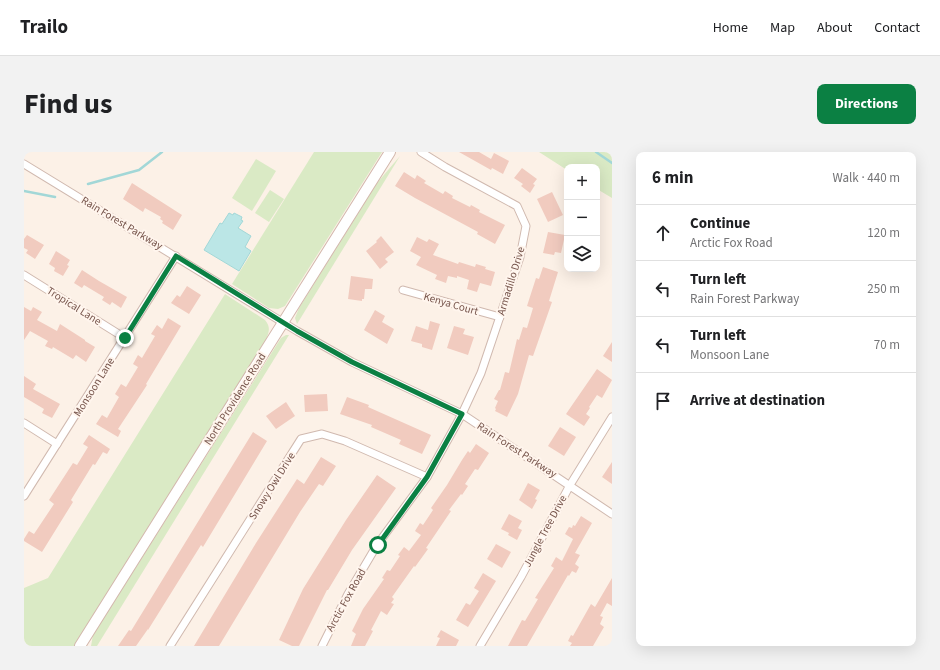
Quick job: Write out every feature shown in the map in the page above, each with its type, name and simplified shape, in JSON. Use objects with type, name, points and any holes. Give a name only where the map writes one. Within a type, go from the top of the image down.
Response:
[{"type":"street","name":"North Providence Road","points":[[80,646],[390,152]]},
{"type":"street","name":"Armadillo Drive","points":[[421,152],[445,167],[517,206],[526,226],[520,257],[481,373],[462,414]]},
{"type":"street","name":"Rain Forest Parkway","points":[[24,164],[283,322],[352,362],[462,414],[612,514]]},
{"type":"street","name":"Monsoon Lane","points":[[24,496],[176,256]]},
{"type":"street","name":"Tropical Lane","points":[[24,275],[125,338]]},
{"type":"street","name":"Kenya Court","points":[[403,290],[500,317]]},
{"type":"street","name":"Arctic Fox Road","points":[[322,646],[348,594],[378,545],[427,477],[462,414]]},
{"type":"street","name":"Jungle Tree Drive","points":[[480,646],[521,577],[570,485],[612,417]]},
{"type":"street","points":[[24,423],[57,444]]},
{"type":"street","name":"Snowy Owl Drive","points":[[170,646],[301,440],[322,434],[345,441],[427,477]]},
{"type":"green space","points":[[314,152],[382,152],[285,306],[278,309],[269,308],[232,284]]},
{"type":"green space","points":[[539,152],[612,152],[612,198],[600,191],[600,164],[564,164],[564,168]]},
{"type":"green space","points":[[400,156],[297,324],[295,318],[299,308],[377,183]]},
{"type":"green space","points":[[256,159],[276,171],[252,211],[232,198]]},
{"type":"green space","points":[[270,190],[284,199],[269,222],[255,213]]},
{"type":"green space","points":[[225,294],[265,320],[269,330],[266,340],[74,646],[24,646],[24,588],[48,578]]},
{"type":"green space","points":[[289,335],[97,646],[91,646],[93,635],[281,338]]},
{"type":"water","points":[[229,213],[233,215],[234,213],[242,217],[241,220],[243,221],[238,228],[251,236],[245,247],[251,251],[239,271],[204,250],[220,223],[222,224]]},
{"type":"building","points":[[459,152],[479,152],[491,159],[494,153],[509,161],[503,174],[492,168],[491,170]]},
{"type":"building","points":[[522,168],[537,179],[533,184],[535,185],[530,193],[521,186],[523,184],[514,178]]},
{"type":"building","points":[[404,172],[415,179],[417,175],[426,181],[424,183],[443,194],[445,191],[453,196],[452,198],[470,207],[471,205],[480,210],[479,212],[505,225],[495,244],[477,234],[478,232],[395,186]]},
{"type":"building","points":[[132,183],[182,215],[173,230],[162,223],[163,221],[160,219],[161,217],[145,208],[143,212],[123,199]]},
{"type":"building","points":[[552,192],[563,215],[548,222],[537,199]]},
{"type":"building","points":[[548,232],[564,235],[561,253],[555,252],[554,255],[543,253]]},
{"type":"building","points":[[27,235],[44,245],[35,259],[26,253],[28,250],[24,248],[24,239]]},
{"type":"building","points":[[381,236],[394,252],[385,259],[388,262],[380,269],[366,251],[377,242],[376,241]]},
{"type":"building","points":[[417,237],[427,242],[429,239],[439,244],[433,255],[458,264],[459,262],[475,267],[476,264],[495,272],[491,286],[480,283],[477,292],[467,289],[469,280],[457,276],[457,278],[448,276],[446,283],[435,279],[437,275],[416,265],[421,257],[410,251]]},
{"type":"building","points":[[56,251],[70,260],[67,265],[69,266],[63,276],[54,271],[55,268],[49,264]]},
{"type":"building","points":[[543,267],[558,272],[549,301],[552,302],[533,356],[529,355],[518,394],[507,417],[495,411],[498,401],[494,399],[500,390],[505,372],[509,373],[517,339],[519,340],[523,327],[527,328],[533,308],[527,306],[536,278],[539,279]]},
{"type":"building","points":[[82,270],[127,297],[121,308],[112,302],[110,305],[102,300],[104,297],[84,285],[82,288],[74,283]]},
{"type":"building","points":[[351,276],[373,279],[372,289],[365,289],[364,299],[362,299],[362,301],[348,299]]},
{"type":"building","points":[[187,286],[201,295],[189,314],[171,303],[177,295],[180,297]]},
{"type":"building","points":[[24,307],[31,311],[33,307],[42,312],[37,320],[57,331],[60,324],[95,347],[86,362],[76,355],[73,359],[53,347],[52,349],[45,346],[48,341],[30,331],[24,340]]},
{"type":"building","points":[[375,310],[385,316],[382,322],[394,329],[387,344],[364,330]]},
{"type":"building","points":[[168,318],[181,326],[146,384],[147,385],[118,429],[121,431],[118,437],[96,424],[102,415],[107,418],[119,397],[115,394],[121,384],[126,387],[138,367],[133,364],[138,355],[142,358],[155,336],[151,334],[157,325],[162,329]]},
{"type":"building","points":[[430,321],[440,324],[432,350],[422,347],[422,344],[411,341],[416,326],[428,330]]},
{"type":"building","points":[[454,326],[465,329],[463,334],[474,337],[468,355],[447,348]]},
{"type":"building","points":[[612,342],[612,362],[603,356]]},
{"type":"building","points":[[597,369],[612,380],[602,398],[597,395],[589,407],[590,408],[586,414],[590,417],[584,426],[566,414]]},
{"type":"building","points":[[24,376],[36,384],[33,389],[60,404],[52,418],[42,413],[44,409],[24,397]]},
{"type":"building","points":[[327,394],[328,411],[305,412],[304,395]]},
{"type":"building","points":[[347,397],[369,405],[368,407],[431,435],[422,454],[399,444],[401,440],[371,427],[372,425],[340,414]]},
{"type":"building","points":[[286,402],[295,416],[276,429],[266,416]]},
{"type":"building","points":[[560,427],[576,437],[564,456],[548,446]]},
{"type":"building","points":[[253,432],[267,441],[203,547],[201,545],[148,630],[136,646],[118,646],[129,630],[131,631]]},
{"type":"building","points":[[89,435],[110,449],[107,454],[103,452],[95,465],[93,464],[71,500],[73,502],[42,552],[24,541],[24,539],[29,531],[34,534],[54,504],[49,500],[73,463],[77,465],[88,447],[83,444]]},
{"type":"building","points":[[476,444],[489,453],[478,470],[475,469],[465,484],[468,486],[449,510],[451,511],[426,548],[428,549],[392,597],[394,599],[391,603],[394,604],[387,615],[381,611],[365,646],[351,646],[356,634],[352,631],[363,609],[384,579],[382,578],[387,570],[390,571],[404,547],[409,551],[421,535],[415,531],[420,523],[423,525],[433,510],[431,508],[462,460],[468,451],[470,453]]},
{"type":"building","points":[[321,457],[336,466],[323,486],[319,484],[300,512],[219,646],[194,646],[256,543],[297,479],[304,484]]},
{"type":"building","points":[[612,462],[612,484],[602,477]]},
{"type":"building","points":[[377,475],[396,488],[352,550],[327,590],[299,646],[292,646],[279,640],[303,589],[346,520]]},
{"type":"building","points":[[528,483],[540,490],[532,509],[519,500]]},
{"type":"building","points":[[509,514],[522,521],[518,528],[522,530],[517,540],[508,535],[509,533],[501,529]]},
{"type":"building","points":[[581,516],[592,523],[575,553],[580,555],[575,564],[579,567],[576,573],[572,571],[569,576],[568,575],[527,646],[508,646],[522,620],[525,621],[538,599],[535,598],[554,568],[551,566],[556,557],[562,561],[573,539],[565,534],[569,527],[572,528],[573,525],[575,526]]},
{"type":"building","points":[[496,544],[511,552],[502,568],[487,559]]},
{"type":"building","points":[[483,573],[496,581],[468,627],[456,620],[466,603],[470,605],[479,591],[474,588]]},
{"type":"building","points":[[612,578],[612,606],[607,603],[600,616],[603,617],[600,624],[604,627],[593,646],[570,646],[572,643],[568,641],[571,635],[573,636],[591,604],[595,607]]},
{"type":"building","points":[[441,630],[459,640],[456,646],[436,646],[440,638],[437,637]]},
{"type":"waterway","points":[[88,184],[139,170],[162,152]]},
{"type":"waterway","points":[[596,152],[612,163]]},
{"type":"waterway","points":[[24,191],[55,197]]},
{"type":"route","points":[[125,338],[176,256],[297,331],[352,362],[462,414],[427,477],[378,545]]}]
